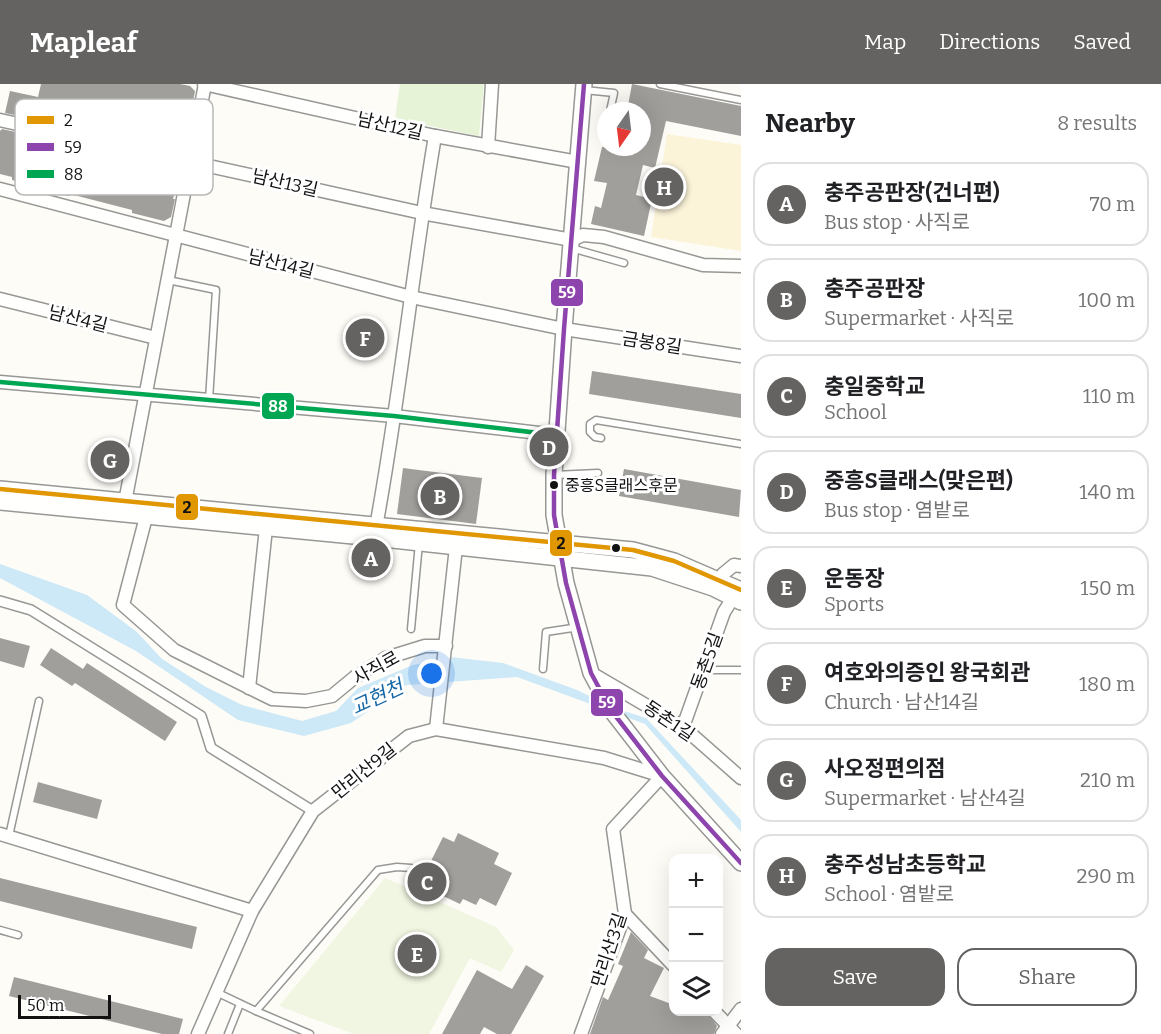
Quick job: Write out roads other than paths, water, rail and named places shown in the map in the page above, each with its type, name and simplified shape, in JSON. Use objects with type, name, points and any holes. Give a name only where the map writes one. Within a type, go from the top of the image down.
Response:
[{"type":"street","points":[[202,99],[205,84]]},
{"type":"street","name":"남산12길","points":[[205,84],[435,136],[578,162]]},
{"type":"street","points":[[488,147],[492,84]]},
{"type":"street","points":[[584,87],[554,475],[554,515],[566,583],[591,674],[610,710],[662,776],[741,862]]},
{"type":"street","name":"남산13길","points":[[0,120],[15,123]]},
{"type":"street","points":[[376,527],[435,136]]},
{"type":"street","name":"남산13길","points":[[213,167],[571,244],[583,235],[604,237],[703,265],[741,266]]},
{"type":"street","name":"남산14길","points":[[0,189],[15,193]]},
{"type":"street","name":"남산14길","points":[[22,195],[411,297],[564,329]]},
{"type":"street","points":[[124,508],[184,195]]},
{"type":"street","name":"남산4길","points":[[0,299],[156,338]]},
{"type":"street","name":"금봉8길","points":[[564,329],[741,356]]},
{"type":"street","points":[[0,382],[394,416],[556,435]]},
{"type":"street","points":[[0,489],[124,508],[146,517],[456,547],[633,550],[674,561],[719,580],[738,597]]},
{"type":"street","points":[[0,502],[124,508],[376,527],[560,550],[652,568],[738,597]]},
{"type":"street","name":"사직로","points":[[146,517],[123,605],[174,650],[272,699],[306,701],[332,696],[355,677],[386,658],[425,646],[446,646]]},
{"type":"street","points":[[249,688],[266,528]]},
{"type":"street","points":[[436,729],[456,547]]},
{"type":"street","points":[[719,580],[723,574],[737,566]]},
{"type":"street","name":"동촌5길","points":[[683,727],[724,612],[738,597]]},
{"type":"street","points":[[0,601],[31,610],[201,716],[211,748],[313,811]]},
{"type":"street","name":"동촌1길","points":[[591,674],[683,727],[741,778]]},
{"type":"street","name":"만리산9길","points":[[198,1034],[252,911],[313,811],[409,736],[436,729],[604,758],[662,776]]},
{"type":"street","name":"만리산3길","points":[[581,1034],[625,914],[613,829],[662,776]]},
{"type":"street","points":[[5,835],[252,911]]},
{"type":"street","points":[[625,914],[670,962]]},
{"type":"street","points":[[718,1016],[729,1031],[741,1009]]},
{"type":"lane","points":[[660,84],[741,100]]},
{"type":"lane","points":[[584,87],[614,93],[612,102]]},
{"type":"lane","points":[[571,244],[624,263]]},
{"type":"lane","points":[[168,280],[216,290],[209,400]]},
{"type":"lane","points":[[602,438],[595,437],[590,432],[590,424],[596,420],[741,444]]},
{"type":"lane","points":[[554,475],[598,473]]},
{"type":"lane","points":[[411,628],[419,543]]},
{"type":"lane","points":[[543,669],[546,632],[579,627]]},
{"type":"lane","points":[[704,670],[741,670]]},
{"type":"lane","points":[[5,835],[39,701]]},
{"type":"lane","points":[[256,1011],[378,870],[397,867],[411,868]]},
{"type":"lane","points":[[0,930],[18,935]]},
{"type":"lane","points":[[215,992],[310,1034]]},
{"type":"lane","points":[[228,1034],[240,1004]]},
{"type":"water","name":"교현천","points":[[0,564],[87,595],[137,632],[162,659],[206,687],[242,705],[302,721],[336,711],[358,688],[413,665],[450,657],[503,663],[577,690],[612,707],[646,718],[741,820],[741,832],[645,724],[517,677],[407,685],[351,723],[304,736],[238,720],[136,651],[0,578]]},
{"type":"place","name":"충주성남초등학교","points":[[664,187]]},
{"type":"place","name":"여호와의증인 왕국회관","points":[[365,338]]},
{"type":"place","name":"중흥S클래스(맞은편)","points":[[549,447]]},
{"type":"place","name":"사오정편의점","points":[[110,460]]},
{"type":"place","name":"중흥S클래스후문","points":[[554,485]]},
{"type":"place","name":"충주공판장","points":[[440,496]]},
{"type":"place","name":"충주공판장(건너편)","points":[[371,558]]},
{"type":"place","name":"충일중학교","points":[[427,882]]},
{"type":"place","name":"운동장","points":[[417,954]]}]
